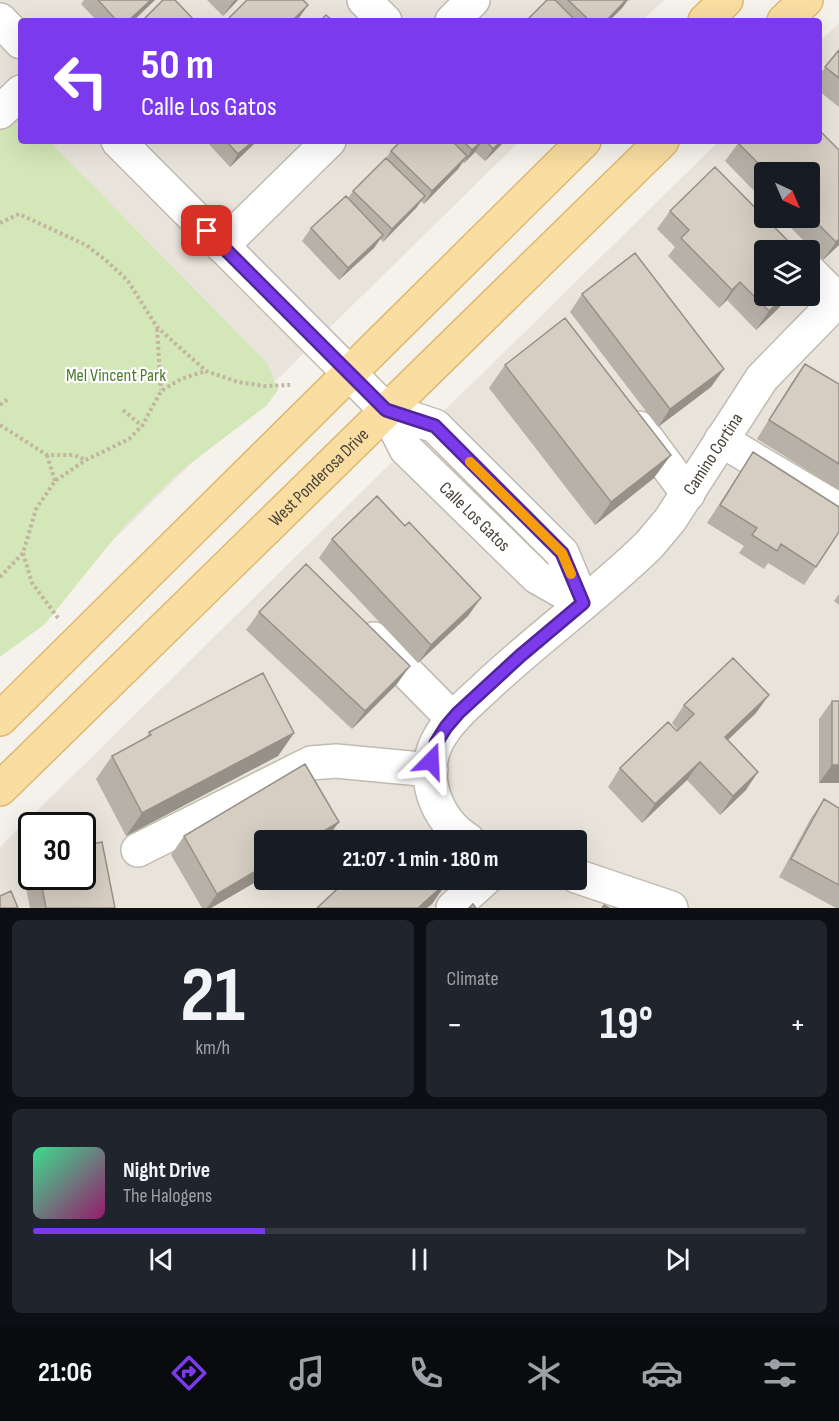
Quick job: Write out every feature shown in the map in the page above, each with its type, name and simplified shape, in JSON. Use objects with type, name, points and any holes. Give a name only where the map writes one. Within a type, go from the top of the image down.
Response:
[{"type":"main road","points":[[708,18],[726,0]]},
{"type":"main road","points":[[787,18],[806,0]]},
{"type":"main road","points":[[0,719],[581,144]]},
{"type":"main road","name":"West Ponderosa Drive","points":[[0,789],[659,144]]},
{"type":"street","points":[[364,0],[382,18]]},
{"type":"street","points":[[455,18],[473,0]]},
{"type":"street","points":[[0,20],[18,39]]},
{"type":"street","points":[[0,112],[18,95]]},
{"type":"street","name":"Calle Los Gatos","points":[[121,144],[386,410],[406,449],[537,577],[583,603]]},
{"type":"street","points":[[222,246],[326,144]]},
{"type":"street","points":[[820,282],[838,300]]},
{"type":"street","name":"Camino Cortina","points":[[583,603],[649,545],[688,494],[762,378],[838,300]]},
{"type":"street","points":[[619,401],[688,494]]},
{"type":"street","name":"Calle Los Gatos","points":[[386,410],[435,426],[562,553],[583,603]]},
{"type":"street","points":[[721,440],[839,510]]},
{"type":"street","points":[[456,830],[441,813],[434,797],[431,770],[436,743],[453,719],[511,664],[583,603]]},
{"type":"street","points":[[355,620],[453,719]]},
{"type":"street","points":[[138,850],[311,763],[336,761],[431,770]]},
{"type":"street","points":[[587,880],[671,908]]},
{"type":"street","points":[[453,908],[473,890]]},
{"type":"path","points":[[0,223],[19,214],[86,244],[128,281],[157,327],[206,371],[238,382],[264,386],[290,385]]},
{"type":"path","points":[[157,327],[161,391]]},
{"type":"path","points":[[0,577],[23,553],[36,509],[55,481],[86,460],[129,439],[142,426],[161,391],[181,379],[206,371]]},
{"type":"path","points":[[0,405],[8,399]]},
{"type":"path","points":[[123,410],[142,426]]},
{"type":"path","points":[[0,424],[47,454],[74,454],[86,460]]},
{"type":"path","points":[[47,454],[55,481]]},
{"type":"path","points":[[23,553],[32,583],[60,621]]},
{"type":"shaded area","points":[[0,0],[664,0],[645,18],[18,18],[18,144],[517,144],[0,651]]},
{"type":"shaded area","points":[[839,23],[839,908],[0,908],[0,847],[18,829],[18,890],[96,890],[96,812],[36,812],[716,144],[822,144],[822,39]]},
{"type":"green space","name":"Mel Vincent Park","points":[[0,91],[18,109],[18,144],[52,144],[267,363],[278,390],[266,406],[178,473],[124,526],[45,624],[0,657]]},
{"type":"building","points":[[98,0],[151,0],[131,18],[114,18]]},
{"type":"building","points":[[163,0],[175,0],[192,18],[145,18]]},
{"type":"building","points":[[247,0],[303,0],[308,5],[295,18],[229,18]]},
{"type":"building","points":[[547,0],[555,0],[573,18],[529,18]]},
{"type":"building","points":[[568,0],[626,0],[609,18],[587,18]]},
{"type":"building","points":[[839,50],[839,78],[825,67]]},
{"type":"building","points":[[822,133],[839,150],[839,239],[836,242],[820,226],[820,162],[757,162],[739,144],[822,144]]},
{"type":"building","points":[[229,144],[250,144],[238,154]]},
{"type":"building","points":[[398,144],[455,144],[467,156],[432,191],[391,151]]},
{"type":"building","points":[[466,144],[479,144],[472,150]]},
{"type":"building","points":[[489,144],[498,144],[493,149]]},
{"type":"building","points":[[386,158],[425,196],[392,229],[353,191]]},
{"type":"building","points":[[715,167],[754,206],[754,228],[775,228],[787,240],[754,240],[754,296],[740,282],[732,290],[681,238],[689,230],[670,211]]},
{"type":"building","points":[[346,196],[383,235],[348,268],[311,228]]},
{"type":"building","points":[[635,253],[724,369],[670,409],[582,294]]},
{"type":"building","points":[[764,306],[774,306],[769,311]]},
{"type":"building","points":[[565,318],[671,455],[611,502],[505,365]]},
{"type":"building","points":[[805,364],[839,384],[839,464],[769,420]]},
{"type":"building","points":[[753,452],[839,507],[839,532],[816,567],[781,544],[777,551],[752,535],[757,528],[720,505]]},
{"type":"building","points":[[377,496],[405,526],[409,522],[481,598],[431,645],[332,539]]},
{"type":"building","points":[[306,564],[410,666],[365,711],[259,612]]},
{"type":"building","points":[[733,658],[769,695],[725,737],[758,772],[733,796],[700,762],[655,804],[620,768],[668,722],[677,731],[694,714],[684,705]]},
{"type":"building","points":[[263,673],[294,733],[142,813],[112,756],[151,735],[149,732]]},
{"type":"building","points":[[832,701],[839,701],[839,765],[832,765]]},
{"type":"building","points":[[305,764],[339,822],[326,830],[254,830],[254,872],[217,894],[184,836]]},
{"type":"building","points":[[824,799],[839,808],[839,885],[791,859]]},
{"type":"building","points":[[102,842],[115,908],[46,908],[43,890],[96,890],[96,843]]},
{"type":"building","points":[[336,890],[438,890],[418,908],[317,908]]},
{"type":"building","points":[[11,891],[18,908],[0,908],[0,896]]},
{"type":"slow traffic","points":[[470,462],[562,553],[571,574]]},
{"type":"route","points":[[207,231],[386,410],[435,426],[562,553],[583,603],[502,671],[458,713],[436,743],[431,761]]}]
